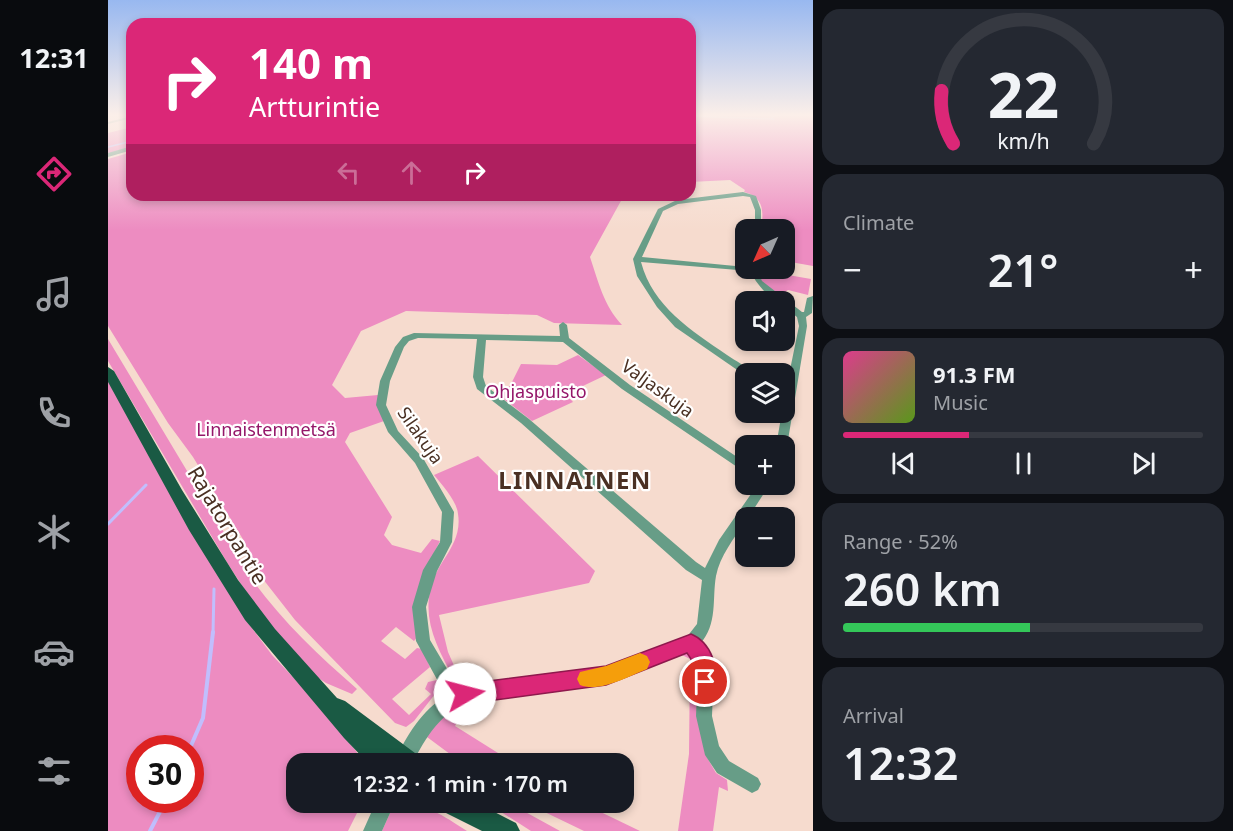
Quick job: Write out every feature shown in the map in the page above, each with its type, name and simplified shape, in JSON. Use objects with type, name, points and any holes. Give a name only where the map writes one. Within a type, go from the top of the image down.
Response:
[{"type":"main road","name":"Rajatorpantie","points":[[108,371],[234,586],[272,640],[353,734],[386,753]]},
{"type":"main road","points":[[471,813],[504,829]]},
{"type":"main road","points":[[481,813],[504,829]]},
{"type":"street","points":[[696,199],[748,195],[755,199],[758,219]]},
{"type":"street","points":[[687,201],[667,205],[660,210],[637,259],[637,266],[641,276],[670,317],[700,342],[735,364]]},
{"type":"street","points":[[637,259],[735,268]]},
{"type":"street","points":[[758,279],[770,291]]},
{"type":"street","points":[[801,316],[808,313],[811,303]]},
{"type":"street","points":[[794,363],[803,326],[801,316],[795,311]]},
{"type":"street","points":[[563,325],[565,339]]},
{"type":"street","name":"Silakuja","points":[[455,697],[426,649],[419,607],[430,570],[446,542],[448,512],[419,461],[387,421],[381,405],[382,391],[400,347],[406,339],[424,334],[565,339]]},
{"type":"street","points":[[482,337],[478,377],[481,387],[525,421],[691,567],[709,577]]},
{"type":"street","name":"Valjaskuja","points":[[565,339],[626,387],[735,461]]},
{"type":"street","points":[[407,753],[430,718],[455,697],[606,675],[691,643],[698,637],[706,621],[709,577],[717,557],[757,495]]},
{"type":"street","points":[[691,643],[706,665],[704,716],[711,749],[723,767],[752,784]]},
{"type":"street","points":[[372,831],[381,813]]},
{"type":"green space","points":[[696,153],[813,153],[813,266],[795,263],[795,219],[762,219],[759,201],[751,194],[744,192],[745,190],[730,180],[696,182]]},
{"type":"green space","name":"Linnaistenmetsä","points":[[126,154],[126,201],[621,201],[590,257],[606,301],[622,325],[554,323],[537,315],[406,311],[361,331],[332,385],[345,398],[378,395],[384,421],[350,433],[345,442],[392,517],[384,535],[392,545],[421,553],[432,539],[440,541],[432,557],[418,636],[414,641],[396,627],[381,641],[405,659],[417,648],[422,649],[430,667],[392,699],[409,715],[431,694],[425,689],[428,682],[437,680],[442,685],[414,721],[406,727],[395,723],[295,620],[259,574],[244,541],[193,457],[168,423],[108,326],[108,159]]},
{"type":"green space","points":[[795,276],[811,279],[808,295],[788,290],[773,291],[760,279],[795,279]]},
{"type":"green space","points":[[108,339],[253,581],[302,638],[357,689],[352,694],[326,683],[311,673],[259,612],[228,564],[108,361]]},
{"type":"green space","name":"Ohjaspuisto","points":[[578,355],[606,375],[566,394],[573,402],[532,421],[496,393],[510,386],[521,364],[557,365]]},
{"type":"green space","points":[[108,381],[243,616],[272,655],[309,694],[357,753],[286,753],[286,813],[357,813],[348,831],[108,831]]},
{"type":"green space","points":[[478,456],[595,571],[589,583],[439,615],[448,652],[460,679],[455,680],[439,651],[428,607],[435,577],[455,539],[459,521],[452,499],[434,475]]},
{"type":"green space","points":[[683,651],[692,653],[699,659],[705,754],[716,773],[727,780],[728,791],[719,787],[713,831],[678,831],[689,754],[690,659],[682,655]]},
{"type":"green space","points":[[462,700],[466,703],[466,708],[455,726],[498,753],[449,753],[427,737],[433,724]]},
{"type":"green space","points":[[390,813],[437,813],[467,831],[382,831]]},
{"type":"green space","points":[[503,813],[527,813],[560,831],[531,831]]},
{"type":"green space","points":[[547,813],[603,813],[640,831],[584,831]]},
{"type":"waterway","points":[[108,524],[146,485]]},
{"type":"waterway","points":[[213,633],[214,589]]},
{"type":"waterway","points":[[196,735],[203,718],[213,632]]},
{"type":"waterway","points":[[150,831],[159,813]]},
{"type":"slow traffic","points":[[588,679],[640,662]]},
{"type":"district","name":"LINNAINEN","points":[[575,479]]},
{"type":"route","points":[[465,694],[606,675],[691,643],[705,662],[705,682]]}]
